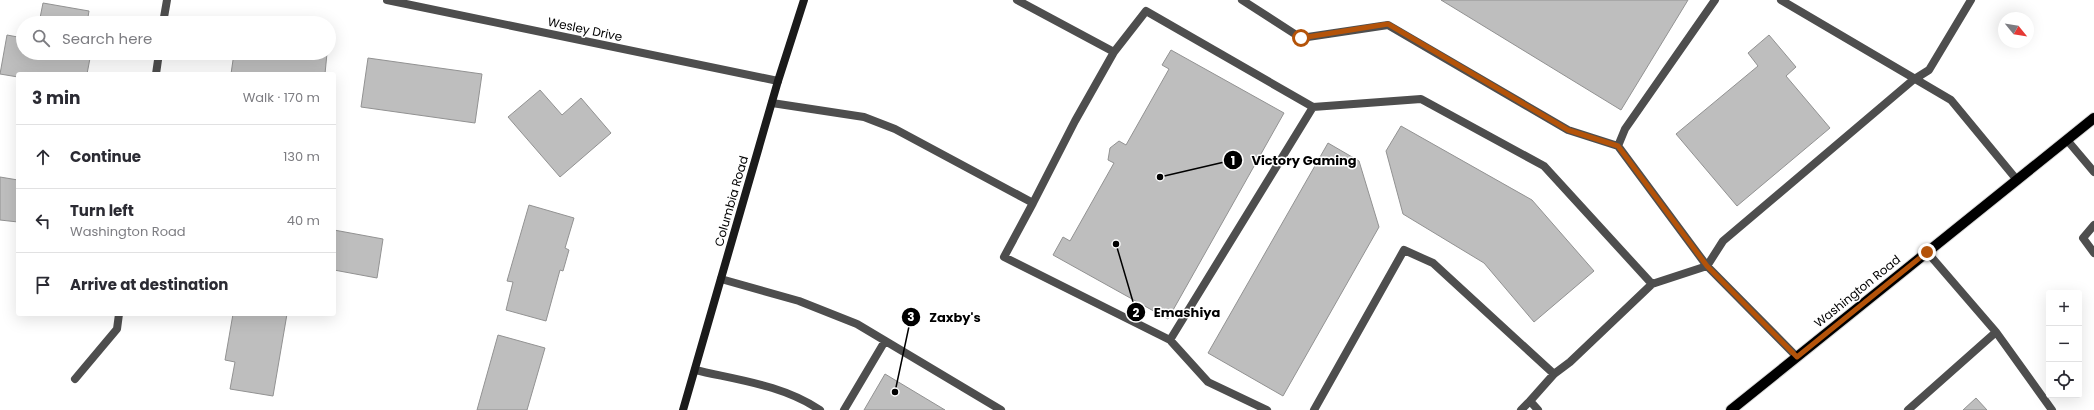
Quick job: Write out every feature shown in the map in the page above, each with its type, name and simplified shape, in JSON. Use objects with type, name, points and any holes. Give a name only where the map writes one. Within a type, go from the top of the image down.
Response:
[{"type":"main road","name":"Columbia Road","points":[[683,410],[778,80],[804,0]]},
{"type":"main road","name":"Washington Road","points":[[1731,410],[2094,118]]},
{"type":"street","points":[[164,16],[167,0]]},
{"type":"street","name":"Wesley Drive","points":[[386,0],[778,80]]},
{"type":"street","points":[[1017,0],[1114,52]]},
{"type":"street","points":[[1242,0],[1301,38],[1388,24],[1568,130],[1618,146],[1707,266],[1797,357]]},
{"type":"street","points":[[1618,146],[1626,129],[1715,0]]},
{"type":"street","points":[[1781,0],[1913,80],[1951,100],[2017,180]]},
{"type":"street","points":[[1521,410],[1530,402],[1554,374],[1570,362],[1652,284],[1707,266],[1723,241],[1913,80],[1929,70],[1971,0]]},
{"type":"street","points":[[1267,410],[1208,382],[1170,340],[1004,257],[1075,121],[1114,52],[1146,11],[1314,107],[1421,99],[1544,166],[1652,284]]},
{"type":"street","points":[[156,72],[158,60]]},
{"type":"street","points":[[772,103],[864,117],[895,130],[1032,202]]},
{"type":"street","points":[[1170,340],[1314,107]]},
{"type":"street","points":[[2067,140],[2094,172]]},
{"type":"street","points":[[2094,225],[2082,238],[2094,253]]},
{"type":"street","points":[[1314,410],[1404,250],[1433,262],[1554,374]]},
{"type":"street","points":[[1927,252],[1996,332],[2052,410]]},
{"type":"street","points":[[721,279],[799,301],[857,324],[1001,410]]},
{"type":"street","points":[[75,379],[117,329],[119,316]]},
{"type":"street","points":[[1908,410],[1996,332]]},
{"type":"street","points":[[844,410],[885,341]]},
{"type":"street","points":[[695,370],[780,389],[808,402],[820,410]]},
{"type":"street","points":[[1530,402],[1538,410]]},
{"type":"building","points":[[1441,0],[1688,0],[1621,110]]},
{"type":"building","points":[[43,3],[89,11],[88,16],[40,16]]},
{"type":"building","points":[[7,35],[16,37],[16,60],[90,60],[87,72],[16,72],[16,77],[0,74]]},
{"type":"building","points":[[1769,35],[1796,67],[1786,76],[1830,128],[1737,206],[1676,134],[1758,66],[1748,53]]},
{"type":"building","points":[[1171,50],[1284,113],[1168,319],[1053,255],[1063,237],[1070,241],[1114,163],[1108,160],[1110,148],[1119,141],[1126,145],[1169,69],[1162,65]]},
{"type":"building","points":[[368,58],[482,74],[475,123],[361,107]]},
{"type":"building","points":[[233,60],[326,60],[325,72],[231,72]]},
{"type":"building","points":[[540,90],[562,115],[581,98],[611,133],[560,177],[508,117]]},
{"type":"building","points":[[1401,126],[1532,200],[1594,271],[1534,322],[1484,263],[1403,214],[1386,151]]},
{"type":"building","points":[[1328,143],[1359,161],[1379,227],[1283,396],[1208,353]]},
{"type":"building","points":[[0,177],[16,180],[16,222],[0,220]]},
{"type":"building","points":[[529,205],[574,218],[565,248],[569,250],[563,271],[560,270],[546,321],[506,310],[513,282],[507,281]]},
{"type":"building","points":[[336,230],[383,239],[377,278],[336,270]]},
{"type":"building","points":[[233,316],[287,316],[273,396],[230,389],[235,362],[225,360]]},
{"type":"building","points":[[498,335],[545,348],[527,410],[477,410]]},
{"type":"building","points":[[885,374],[945,410],[864,410]]},
{"type":"building","points":[[1976,398],[1987,410],[1963,410]]},
{"type":"place","name":"Victory Gaming","points":[[1160,177]]},
{"type":"place","name":"Emashiya","points":[[1116,244]]},
{"type":"place","name":"Zaxby's","points":[[895,392]]},
{"type":"route","points":[[1301,38],[1388,24],[1568,130],[1618,146],[1707,266],[1797,357],[1927,252]]}]
